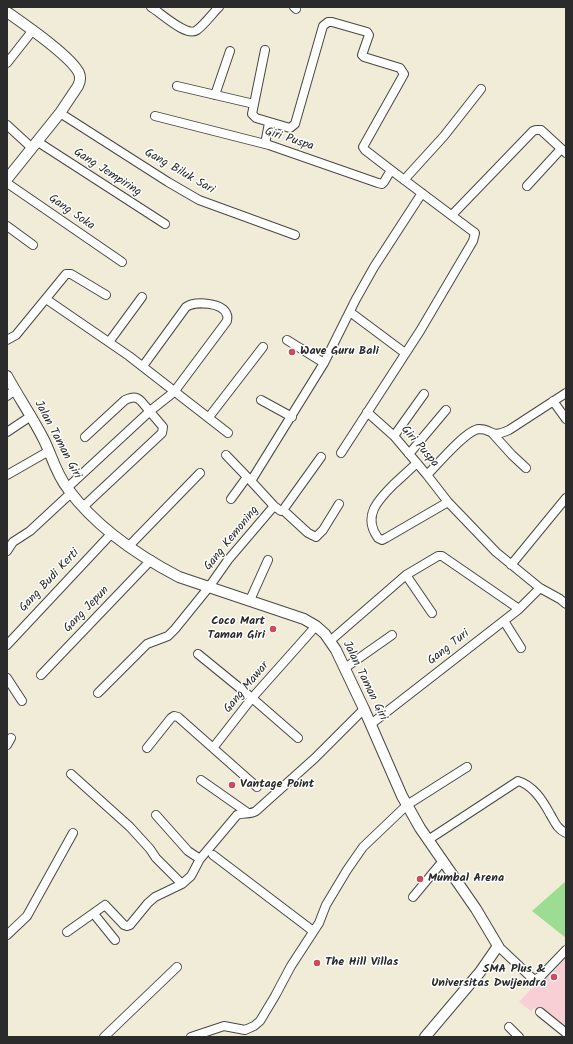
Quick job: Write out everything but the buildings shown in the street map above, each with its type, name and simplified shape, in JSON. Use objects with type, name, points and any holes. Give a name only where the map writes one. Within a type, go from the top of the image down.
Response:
[{"type":"street","points":[[151,7],[182,29],[190,32],[196,31],[219,7]]},
{"type":"street","points":[[7,12],[33,30],[72,63],[79,74],[80,81],[60,113],[7,179]]},
{"type":"street","points":[[265,50],[252,114],[256,118],[269,123],[290,128],[295,124],[323,26],[328,22],[332,22],[366,31],[369,35],[362,55],[364,57],[400,68],[404,74],[364,147],[365,150],[475,233],[473,241],[436,305],[341,453]]},
{"type":"street","points":[[7,63],[33,30]]},
{"type":"street","points":[[215,95],[230,51]]},
{"type":"street","points":[[177,86],[254,104]]},
{"type":"street","points":[[404,180],[444,136],[481,89]]},
{"type":"street","name":"Gang Biluk Sari","points":[[60,113],[198,200],[296,234]]},
{"type":"street","name":"Giri Puspa","points":[[155,116],[265,144],[382,184],[391,170]]},
{"type":"street","points":[[265,144],[269,123]]},
{"type":"street","name":"Gang Jempiring","points":[[7,125],[35,145],[164,224]]},
{"type":"street","points":[[452,215],[533,131],[541,130],[564,151],[527,186]]},
{"type":"street","name":"Gang Soka","points":[[7,182],[122,262]]},
{"type":"street","points":[[231,499],[249,479],[292,417],[324,363],[374,267],[422,193]]},
{"type":"street","points":[[7,226],[33,245]]},
{"type":"street","points":[[7,340],[16,335],[68,273],[106,295]]},
{"type":"street","points":[[109,342],[142,297]]},
{"type":"street","points":[[46,299],[143,366],[174,392],[209,417],[228,433]]},
{"type":"street","points":[[7,551],[13,542],[30,531],[150,411],[174,392],[227,321],[227,315],[224,310],[212,305],[198,303],[191,304],[186,307],[143,366]]},
{"type":"street","points":[[350,312],[405,353]]},
{"type":"street","points":[[287,340],[324,363]]},
{"type":"street","points":[[209,417],[263,347]]},
{"type":"street","name":"Jalan Taman Giri","points":[[7,376],[11,393],[31,416],[49,451],[57,471],[69,491],[110,534],[163,568],[179,576],[304,619],[316,626],[325,634],[345,668],[407,805],[442,862],[476,909],[498,946]]},
{"type":"street","points":[[493,434],[500,434],[509,430],[566,393]]},
{"type":"street","points":[[394,436],[424,394]]},
{"type":"street","points":[[83,507],[162,433],[163,427],[138,398],[130,397],[85,437]]},
{"type":"street","points":[[261,400],[292,417]]},
{"type":"street","points":[[553,401],[566,418]]},
{"type":"street","points":[[409,454],[446,410]]},
{"type":"street","name":"Giri Puspa","points":[[367,412],[394,436],[428,475],[448,502],[492,547],[511,565],[540,588],[566,604]]},
{"type":"street","points":[[7,432],[31,416]]},
{"type":"street","points":[[428,475],[468,434],[474,430],[480,429],[493,434],[526,468]]},
{"type":"street","points":[[7,475],[49,451]]},
{"type":"street","points":[[226,455],[274,506],[281,511],[283,510],[308,534],[316,537],[323,530],[339,504]]},
{"type":"street","points":[[283,510],[321,456]]},
{"type":"street","points":[[417,463],[381,497],[373,510],[372,525],[378,538],[382,540],[386,538],[448,502]]},
{"type":"street","points":[[129,546],[200,472]]},
{"type":"street","points":[[511,565],[566,498]]},
{"type":"street","name":"Gang Kemoning","points":[[98,693],[147,644],[168,636],[209,587],[228,560],[274,506]]},
{"type":"street","name":"Gang Budi Kerti","points":[[7,645],[110,534]]},
{"type":"street","points":[[330,641],[406,575],[434,557],[442,556],[519,609]]},
{"type":"street","name":"Gang Jepun","points":[[41,675],[151,560]]},
{"type":"street","points":[[250,600],[268,560]]},
{"type":"street","points":[[406,575],[432,613]]},
{"type":"street","name":"Gang Turi","points":[[371,724],[519,609],[540,588]]},
{"type":"street","points":[[504,621],[521,648]]},
{"type":"street","name":"Gang Mawar","points":[[213,748],[252,698],[316,626]]},
{"type":"street","points":[[345,668],[392,635]]},
{"type":"street","points":[[198,654],[298,738]]},
{"type":"street","points":[[7,678],[22,701]]},
{"type":"street","points":[[67,932],[105,905],[124,925],[130,925],[148,903],[155,897],[182,884],[191,876],[200,859],[237,815],[256,811],[315,758],[364,709]]},
{"type":"street","points":[[147,748],[171,718],[174,716],[178,717],[257,787]]},
{"type":"street","points":[[191,1037],[224,1026],[244,1030],[254,1026],[260,1020],[275,996],[343,876],[363,847],[407,805],[467,767]]},
{"type":"street","points":[[71,774],[130,827],[156,858],[182,884]]},
{"type":"street","points":[[201,780],[248,813]]},
{"type":"street","points":[[428,840],[518,780],[527,784],[531,788],[550,813],[556,827],[566,833]]},
{"type":"street","points":[[156,815],[188,851],[200,859]]},
{"type":"street","points":[[7,935],[27,916],[73,833]]},
{"type":"street","points":[[213,855],[313,931]]},
{"type":"street","points":[[413,896],[442,862]]},
{"type":"street","points":[[94,914],[115,940]]},
{"type":"street","points":[[425,1037],[480,972],[498,946],[534,980],[541,976],[566,950]]},
{"type":"street","points":[[104,1037],[177,967]]},
{"type":"street","points":[[540,1012],[566,1033]]},
{"type":"street","points":[[509,1027],[519,1037]]},
{"type":"shaded area","name":"SMA Plus & Universitas Dwijendra","points":[[566,952],[566,1032],[534,1008],[531,1011],[519,1002]]},
{"type":"green space","points":[[566,881],[566,938],[532,911]]},
{"type":"place","name":"Wave Guru Bali","points":[[292,352]]},
{"type":"place","name":"Coco Mart Taman Giri","points":[[273,629]]},
{"type":"place","name":"Vantage Point","points":[[232,785]]},
{"type":"place","name":"Mumbal Arena","points":[[420,879]]},
{"type":"place","name":"The Hill Villas","points":[[317,963]]},
{"type":"place","name":"SMA Plus & Universitas Dwijendra","points":[[554,977]]}]
